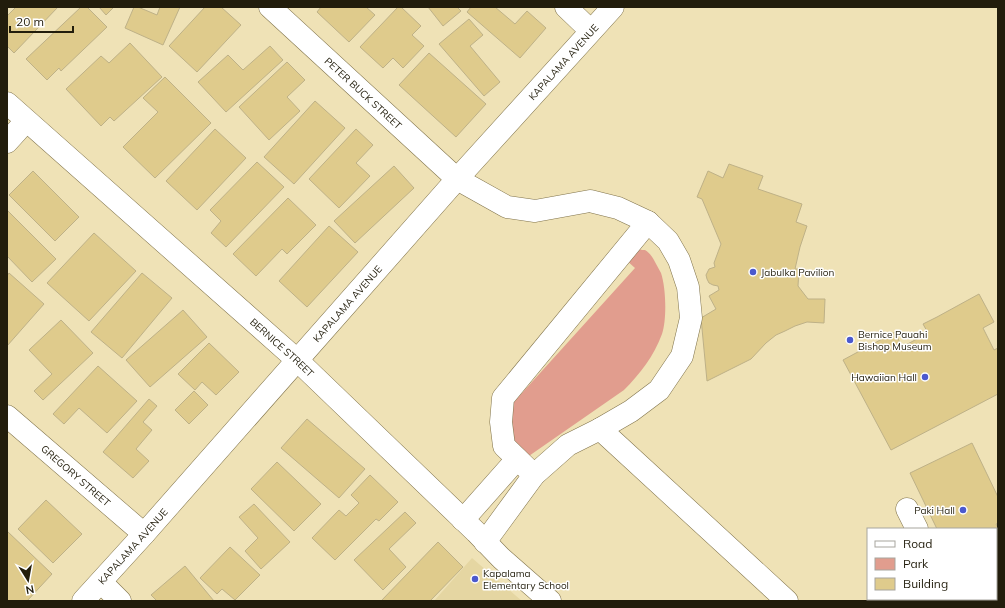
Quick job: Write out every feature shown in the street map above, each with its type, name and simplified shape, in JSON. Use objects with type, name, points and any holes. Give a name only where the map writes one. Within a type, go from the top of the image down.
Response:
[{"type":"street","name":"PETER BUCK STREET","points":[[270,7],[457,179],[507,207],[535,211],[561,205],[590,201],[618,208],[648,222],[668,241],[679,260],[688,287],[691,318],[682,356],[659,390],[631,412],[568,446],[534,475],[485,542]]},
{"type":"street","points":[[566,7],[591,31]]},
{"type":"street","name":"KAPALAMA AVENUE","points":[[83,601],[144,534],[457,179],[612,7]]},
{"type":"street","name":"BERNICE STREET","points":[[7,103],[297,360],[501,558],[550,601]]},
{"type":"street","points":[[7,142],[26,121]]},
{"type":"street","points":[[534,475],[504,446],[501,422],[502,398],[648,222]]},
{"type":"street","name":"GREGORY STREET","points":[[7,416],[144,534]]},
{"type":"street","points":[[600,429],[787,601]]},
{"type":"street","points":[[463,520],[517,459]]},
{"type":"street","points":[[907,509],[916,528]]},
{"type":"street","points":[[101,582],[120,601]]},
{"type":"shaded area","name":"Kapalama Elementary School","points":[[472,558],[522,601],[434,601]]},
{"type":"green space","points":[[639,249],[645,250],[652,257],[663,279],[665,304],[664,328],[655,350],[636,378],[624,390],[526,458],[491,417],[504,413],[635,268],[625,259]]},
{"type":"building","points":[[16,7],[58,7],[14,53],[7,46],[7,16]]},
{"type":"building","points":[[81,7],[87,7],[107,27],[61,71],[59,68],[47,80],[26,59]]},
{"type":"building","points":[[99,7],[114,7],[106,15]]},
{"type":"building","points":[[134,7],[138,7],[157,15],[160,7],[180,7],[163,45],[125,28]]},
{"type":"building","points":[[205,7],[221,7],[241,25],[197,72],[169,46]]},
{"type":"building","points":[[321,7],[366,7],[375,15],[349,42],[317,12]]},
{"type":"building","points":[[398,7],[401,7],[421,26],[412,35],[424,46],[403,68],[393,58],[383,68],[360,47]]},
{"type":"building","points":[[428,7],[457,7],[461,11],[443,26]]},
{"type":"building","points":[[471,7],[495,7],[515,24],[527,11],[546,28],[520,58],[467,12]]},
{"type":"building","points":[[469,19],[483,35],[470,46],[500,82],[484,96],[439,44]]},
{"type":"building","points":[[130,43],[162,77],[114,121],[110,117],[101,126],[66,89],[101,56],[109,63]]},
{"type":"building","points":[[270,46],[283,60],[226,112],[198,82],[228,55],[243,70]]},
{"type":"building","points":[[429,53],[486,104],[456,137],[399,85]]},
{"type":"building","points":[[287,62],[305,80],[287,97],[300,111],[269,140],[239,107]]},
{"type":"building","points":[[165,77],[211,123],[155,178],[123,147],[158,112],[143,98]]},
{"type":"building","points":[[315,101],[345,128],[294,184],[264,157]]},
{"type":"building","points":[[215,129],[246,158],[197,210],[166,181]]},
{"type":"building","points":[[356,129],[373,145],[356,163],[370,176],[339,208],[309,179]]},
{"type":"building","points":[[257,162],[284,187],[226,247],[211,233],[221,221],[210,210]]},
{"type":"building","name":"Jabulka Pavilion","points":[[729,164],[763,176],[758,189],[802,204],[796,222],[807,226],[795,269],[799,269],[798,286],[808,299],[825,299],[824,323],[807,322],[776,335],[751,359],[707,381],[701,318],[716,309],[709,296],[719,290],[718,286],[709,283],[706,275],[709,269],[715,267],[714,263],[721,244],[702,199],[697,197],[708,171],[723,178]]},
{"type":"building","points":[[394,166],[414,188],[355,243],[334,221]]},
{"type":"building","points":[[33,171],[79,217],[55,241],[9,195]]},
{"type":"building","points":[[288,198],[316,225],[287,254],[282,249],[256,276],[233,254]]},
{"type":"building","points":[[7,210],[56,259],[32,282],[7,256]]},
{"type":"building","points":[[329,226],[358,252],[307,307],[279,281]]},
{"type":"building","points":[[94,233],[136,271],[89,321],[47,283]]},
{"type":"building","points":[[9,273],[44,304],[7,346],[7,276]]},
{"type":"building","points":[[142,273],[172,298],[122,358],[91,332]]},
{"type":"building","name":"Hawaiian Hall","points":[[979,294],[994,322],[983,328],[994,350],[998,348],[998,394],[891,450],[843,360],[895,332],[902,347],[928,333],[923,324]]},
{"type":"building","points":[[183,310],[207,337],[150,387],[126,360]]},
{"type":"building","points":[[61,320],[93,353],[43,400],[34,391],[52,374],[29,350]]},
{"type":"building","points":[[209,343],[239,372],[216,395],[202,382],[195,390],[178,374]]},
{"type":"building","points":[[98,366],[137,401],[107,433],[79,408],[64,424],[53,414]]},
{"type":"building","points":[[194,391],[208,405],[189,424],[175,410]]},
{"type":"building","points":[[149,399],[157,406],[143,422],[152,430],[136,449],[149,461],[133,478],[103,452]]},
{"type":"building","points":[[307,419],[365,469],[339,498],[281,448]]},
{"type":"building","name":"Paki Hall","points":[[972,443],[998,497],[998,523],[996,524],[998,528],[998,579],[997,528],[937,528],[910,473]]},
{"type":"building","points":[[277,462],[321,504],[294,531],[251,489]]},
{"type":"building","points":[[370,475],[398,502],[379,521],[376,519],[335,560],[312,538],[339,510],[346,516],[359,503],[351,495]]},
{"type":"building","points":[[46,500],[82,534],[53,563],[18,529]]},
{"type":"building","points":[[254,504],[290,542],[261,569],[245,551],[258,538],[239,517]]},
{"type":"building","points":[[405,512],[416,523],[389,549],[406,567],[383,590],[354,560]]},
{"type":"building","points":[[7,531],[52,574],[27,601],[7,601]]},
{"type":"building","points":[[438,542],[463,567],[430,601],[381,601]]},
{"type":"building","points":[[230,547],[260,575],[235,600],[222,589],[217,594],[200,578]]},
{"type":"building","points":[[185,566],[214,601],[157,601],[151,595]]},
{"type":"building","points":[[997,580],[998,601],[975,601],[997,600]]},
{"type":"place","name":"Jabulka Pavilion","points":[[753,272]]},
{"type":"place","name":"Bernice Pauahi Bishop Museum","points":[[850,340]]},
{"type":"place","name":"Hawaiian Hall","points":[[925,377]]},
{"type":"place","name":"Paki Hall","points":[[963,510]]},
{"type":"place","name":"Kapalama Elementary School","points":[[475,579]]}]
